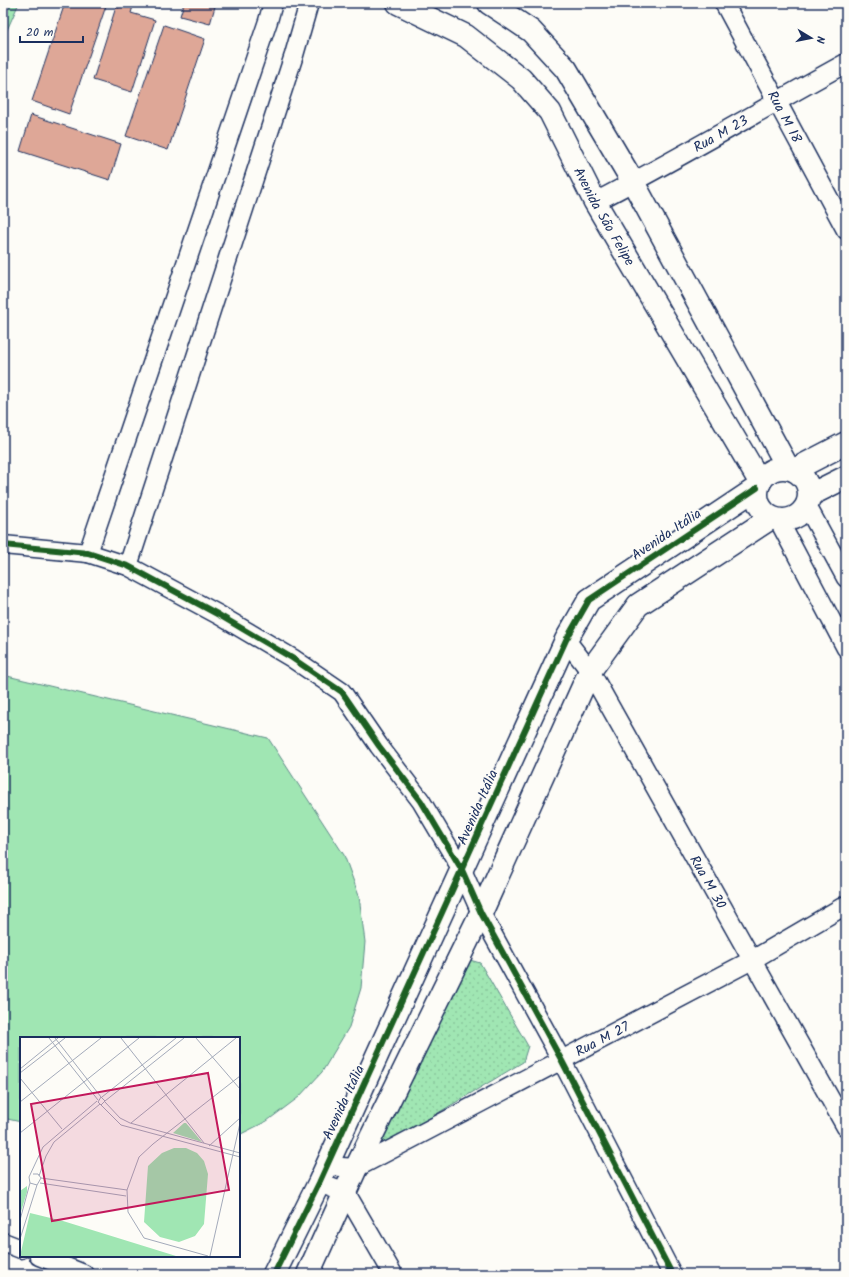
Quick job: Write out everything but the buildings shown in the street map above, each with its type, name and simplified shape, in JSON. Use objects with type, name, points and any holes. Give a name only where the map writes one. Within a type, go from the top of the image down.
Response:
[{"type":"street","points":[[88,553],[273,3]]},
{"type":"street","points":[[128,566],[294,56],[309,3]]},
{"type":"street","name":"Avenida São Felipe","points":[[398,3],[466,36],[521,79],[550,112],[595,202],[758,485]]},
{"type":"street","points":[[489,3],[531,31],[566,69],[633,182],[791,469]]},
{"type":"street","name":"Rua M 18","points":[[724,3],[846,230]]},
{"type":"street","name":"Rua M 23","points":[[595,202],[846,63]]},
{"type":"street","points":[[791,469],[846,443]]},
{"type":"street","points":[[308,1274],[346,1193],[356,1168],[481,914],[590,671],[638,605],[775,520],[787,521],[802,513],[808,500],[809,487],[806,480],[800,474],[791,469],[776,468],[766,473],[758,485],[757,500],[762,510],[775,520],[846,648]]},
{"type":"street","points":[[808,500],[846,477]]},
{"type":"street","name":"Avenida Itália","points":[[274,1274],[323,1175],[566,640],[590,600],[758,485]]},
{"type":"street","points":[[808,500],[846,578]]},
{"type":"street","points":[[3,545],[88,553],[128,566],[225,618],[292,658],[342,692],[379,746],[421,802],[462,870],[481,914],[562,1061],[672,1274]]},
{"type":"street","name":"Rua M 30","points":[[566,640],[590,671],[846,1127]]},
{"type":"street","name":"Rua M 27","points":[[356,1168],[752,960],[846,905]]},
{"type":"street","points":[[323,1175],[356,1168]]},
{"type":"street","points":[[323,1175],[346,1193],[393,1274]]},
{"type":"street","points":[[3,1242],[20,1249]]},
{"type":"street","points":[[42,1257],[84,1274]]},
{"type":"green space","points":[[3,3],[19,3],[3,39]]},
{"type":"green space","points":[[3,675],[268,738],[344,855],[359,896],[365,942],[361,988],[349,1027],[322,1072],[299,1097],[267,1121],[240,1134],[240,1037],[20,1037],[20,1122],[3,1118]]},
{"type":"green space","points":[[470,960],[480,963],[528,1046],[523,1062],[373,1152]]},
{"type":"cycle path","points":[[274,1274],[319,1183],[566,640],[589,600],[757,488]]},
{"type":"cycle path","points":[[3,545],[88,553],[128,566],[219,615],[292,658],[342,692],[379,746],[421,801],[462,870],[481,913],[562,1061],[672,1274]]}]
